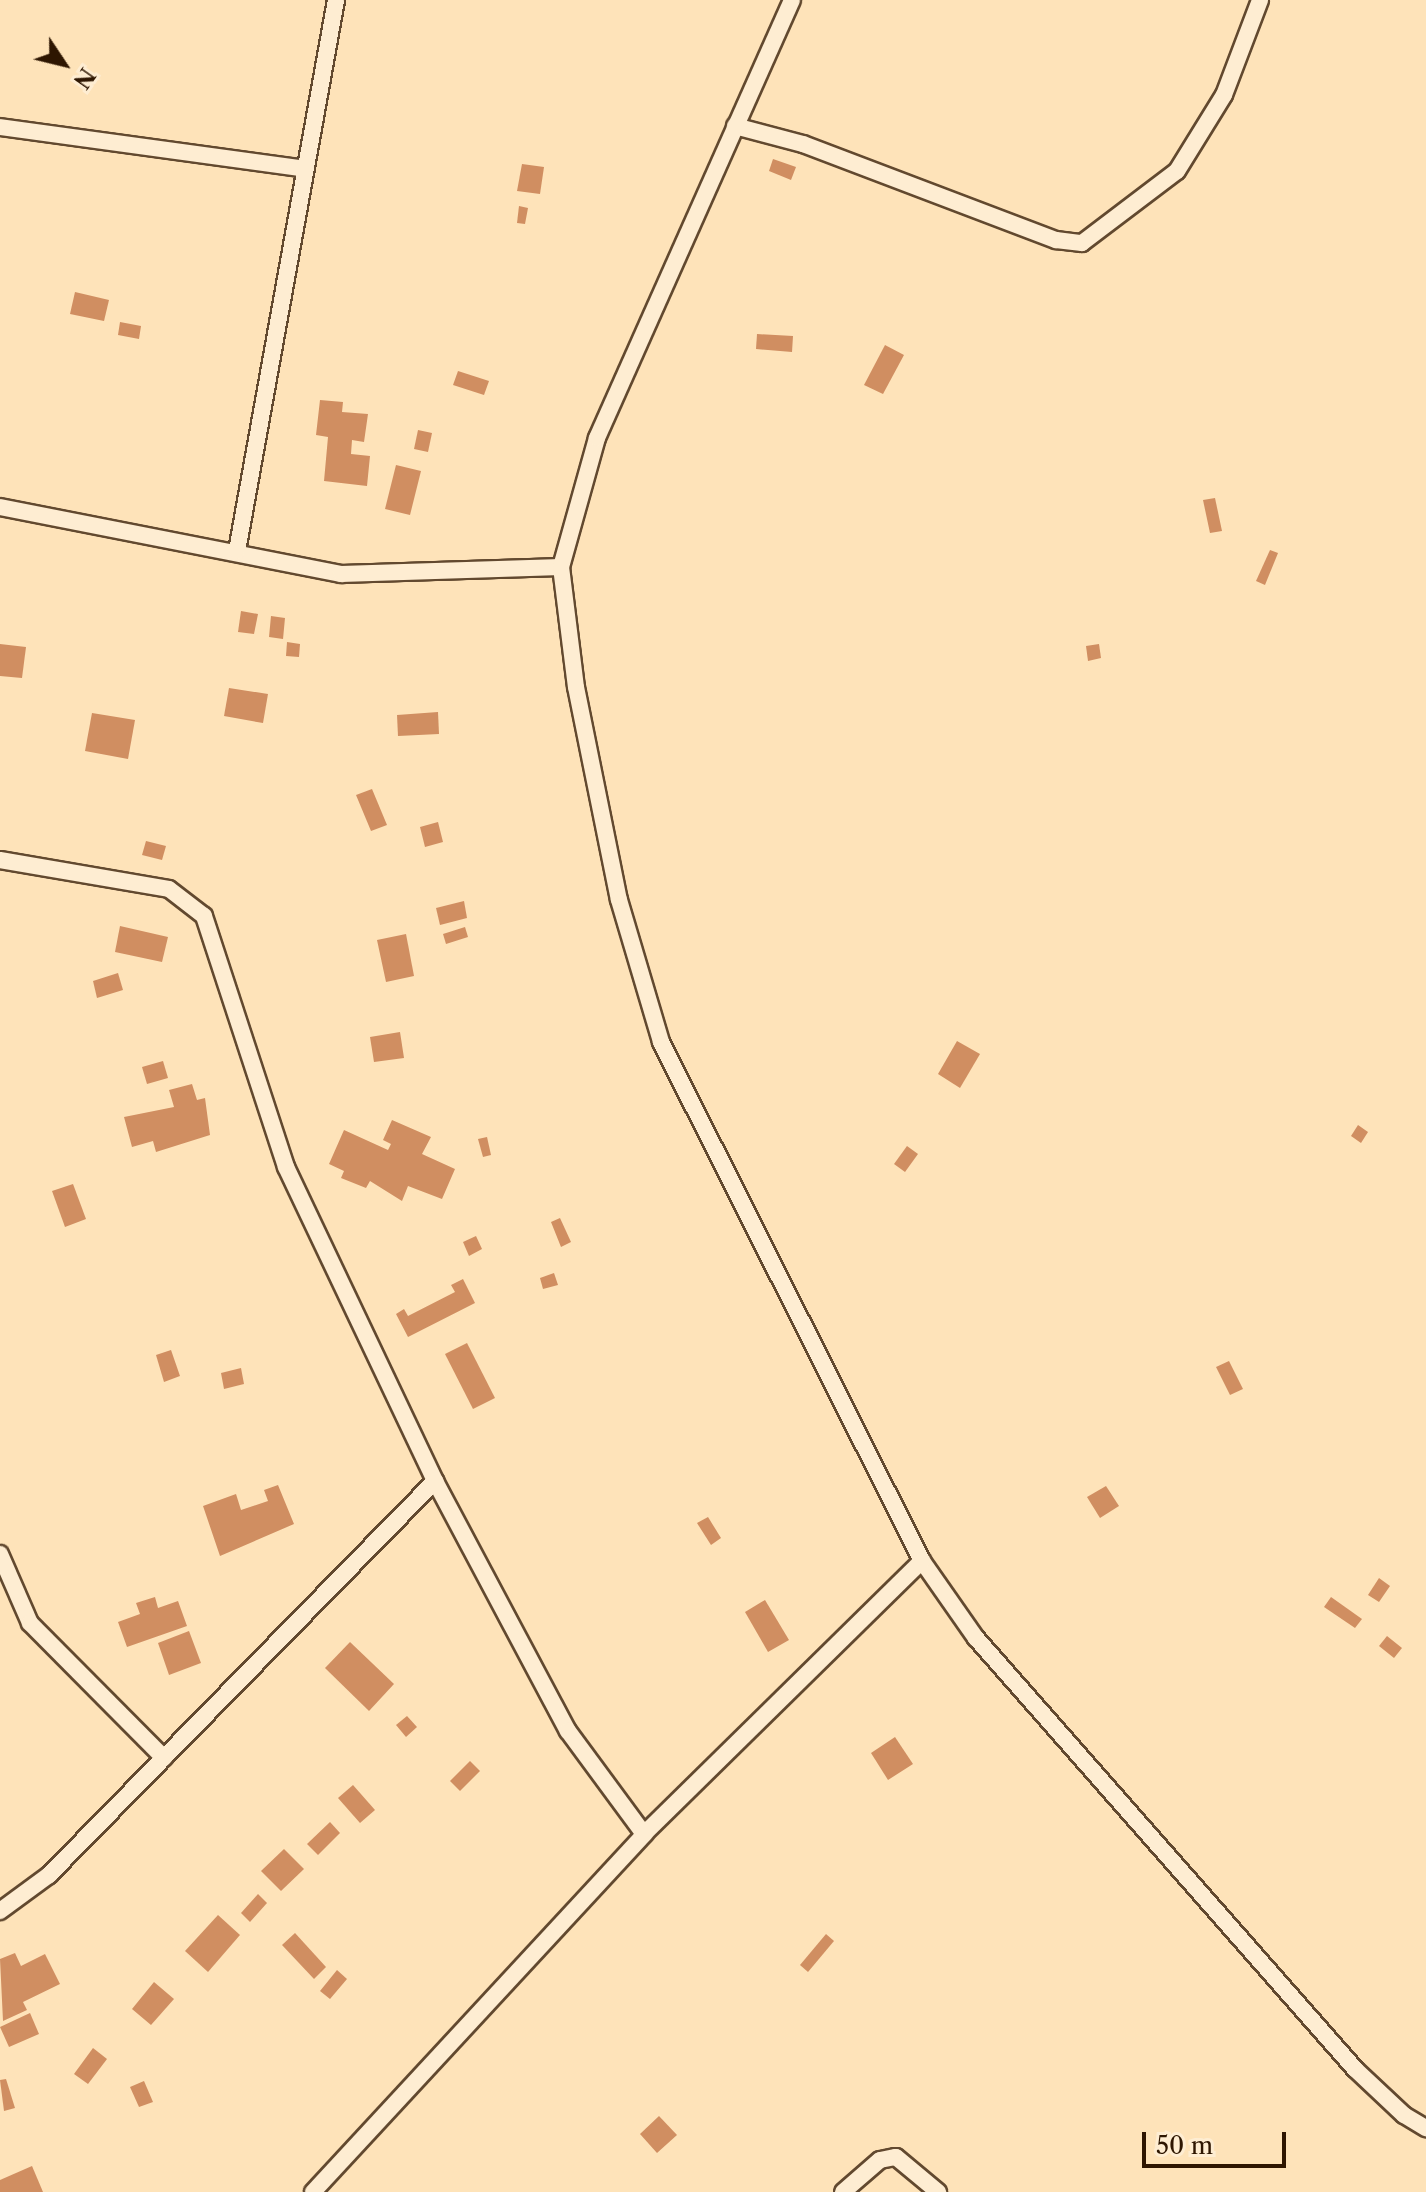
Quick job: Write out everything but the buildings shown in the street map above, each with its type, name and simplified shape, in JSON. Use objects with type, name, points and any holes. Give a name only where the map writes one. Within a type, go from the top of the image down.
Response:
[{"type":"street","points":[[237,551],[336,0]]},
{"type":"street","points":[[792,0],[597,438],[561,567],[576,687],[619,900],[661,1042],[922,1561],[976,1638],[1345,2058],[1381,2096],[1426,2128]]},
{"type":"street","points":[[735,126],[803,144],[1056,240],[1082,243],[1177,171],[1224,95],[1260,0]]},
{"type":"street","points":[[0,127],[305,169]]},
{"type":"street","points":[[0,507],[237,551],[341,574],[561,567]]},
{"type":"street","points":[[0,860],[169,889],[204,916],[286,1167],[328,1266],[435,1481],[568,1731],[644,1834]]},
{"type":"street","points":[[0,1911],[49,1875],[435,1481]]},
{"type":"street","points":[[0,1554],[30,1623],[164,1758]]},
{"type":"street","points":[[313,2192],[644,1834],[922,1561]]},
{"type":"street","points":[[843,2192],[880,2160],[896,2157],[938,2192]]}]
